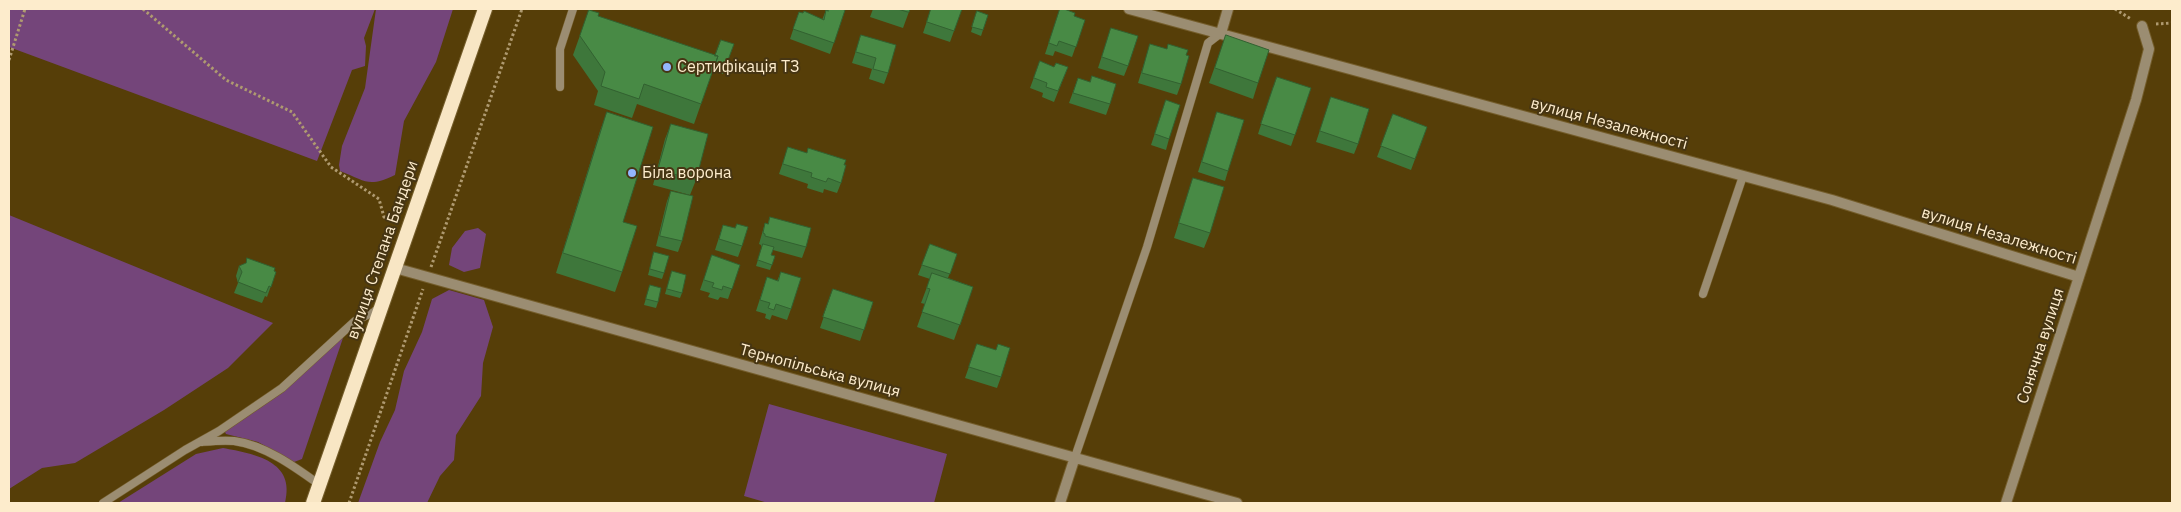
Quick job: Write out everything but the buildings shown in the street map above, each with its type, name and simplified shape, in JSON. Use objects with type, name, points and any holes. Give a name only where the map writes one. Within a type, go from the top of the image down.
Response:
[{"type":"highway","name":"вулиця Степана Бандери","points":[[314,503],[485,9]]},
{"type":"street","name":"вулиця Незалежності","points":[[1129,9],[1832,200],[2079,277]]},
{"type":"street","points":[[1221,33],[1228,9]]},
{"type":"street","name":"Сонячна вулиця","points":[[2006,503],[2138,92],[2149,49],[2142,26]]},
{"type":"street","name":"Тернопільська вулиця","points":[[395,268],[427,279],[1238,503]]},
{"type":"street","points":[[1060,503],[1075,457]]},
{"type":"lane","points":[[560,87],[560,49],[573,9]]},
{"type":"lane","points":[[1075,457],[1147,247],[1208,43],[1221,33]]},
{"type":"lane","points":[[1703,294],[1743,176]]},
{"type":"lane","points":[[103,503],[219,431],[282,388],[355,321],[374,312],[383,304]]},
{"type":"lane","points":[[200,442],[233,441],[250,445],[299,470],[320,485]]},
{"type":"path","points":[[9,60],[24,9]]},
{"type":"path","points":[[143,9],[226,80],[292,112],[331,167],[379,199],[384,217],[411,223]]},
{"type":"path","points":[[349,503],[522,9]]},
{"type":"path","points":[[2115,9],[2142,26]]},
{"type":"shaded area","points":[[9,9],[375,9],[364,38],[366,46],[365,66],[352,70],[317,161],[9,47]]},
{"type":"shaded area","points":[[376,9],[453,9],[436,62],[404,121],[395,175],[379,181],[367,182],[340,171],[339,165],[342,146],[365,88]]},
{"type":"shaded area","points":[[9,215],[273,323],[228,368],[164,410],[75,463],[42,468],[9,489]]},
{"type":"shaded area","points":[[478,228],[486,234],[480,268],[464,272],[449,265],[452,248],[465,231]]},
{"type":"shaded area","points":[[449,290],[484,300],[493,327],[483,363],[481,396],[456,435],[454,460],[440,476],[427,503],[358,503],[380,442],[395,410],[404,371],[422,332],[432,299]]},
{"type":"shaded area","points":[[344,335],[302,459],[294,462],[258,442],[226,434],[225,432],[231,426]]},
{"type":"shaded area","points":[[769,404],[947,454],[934,503],[768,503],[744,496]]},
{"type":"shaded area","points":[[223,448],[260,457],[279,469],[287,489],[285,503],[118,503],[196,454]]},
{"type":"place","name":"Сертифікація ТЗ","points":[[667,67]]},
{"type":"place","name":"Біла ворона","points":[[632,173]]}]
